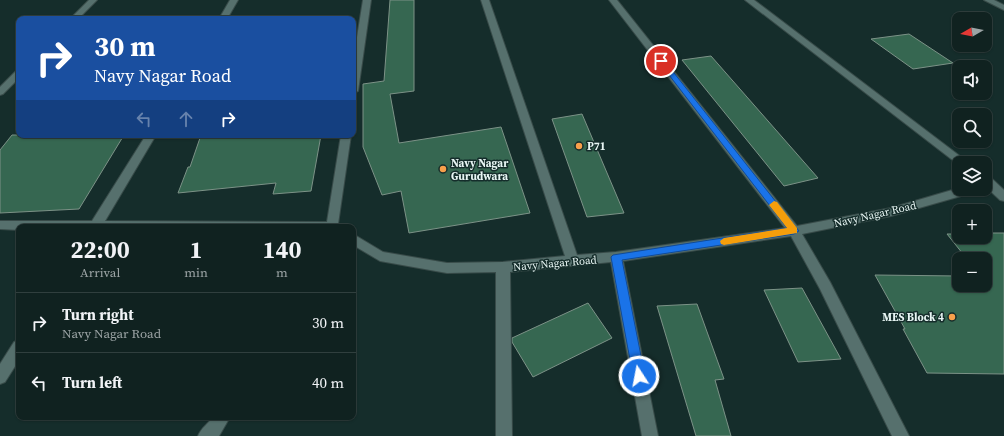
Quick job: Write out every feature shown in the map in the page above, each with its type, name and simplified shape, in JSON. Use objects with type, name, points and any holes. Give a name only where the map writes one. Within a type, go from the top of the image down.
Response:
[{"type":"street","points":[[77,16],[93,0]]},
{"type":"street","points":[[225,16],[234,0]]},
{"type":"street","points":[[356,72],[367,0]]},
{"type":"street","points":[[485,0],[573,261]]},
{"type":"street","points":[[613,0],[794,231],[902,436]]},
{"type":"street","points":[[749,0],[955,156]]},
{"type":"street","points":[[988,0],[1004,8]]},
{"type":"street","points":[[0,92],[16,76]]},
{"type":"street","points":[[96,224],[149,138]]},
{"type":"street","points":[[333,224],[346,138]]},
{"type":"street","points":[[992,181],[1004,180]]},
{"type":"street","points":[[992,186],[1004,197]]},
{"type":"street","name":"Navy Nagar Road","points":[[356,241],[380,256],[447,268],[503,267],[616,257],[794,231],[891,212],[952,194]]},
{"type":"street","points":[[0,225],[16,225]]},
{"type":"street","points":[[616,257],[650,436]]},
{"type":"street","points":[[503,267],[504,436]]},
{"type":"street","points":[[0,377],[16,352]]},
{"type":"street","points":[[206,436],[214,430],[220,420]]},
{"type":"building","name":"Navy Nagar Gurudwara","points":[[390,0],[414,0],[414,91],[390,94],[399,143],[501,127],[530,213],[409,233],[401,191],[382,195],[363,147],[363,84],[384,81]]},
{"type":"building","points":[[909,34],[952,63],[913,69],[871,39]]},
{"type":"building","points":[[711,56],[818,178],[784,186],[682,60]]},
{"type":"building","name":"P71","points":[[582,114],[624,213],[587,217],[552,119]]},
{"type":"building","points":[[12,135],[16,135],[16,138],[122,138],[79,209],[0,213],[0,150]]},
{"type":"building","points":[[200,138],[320,138],[311,191],[273,194],[276,183],[178,193],[188,167],[190,167]]},
{"type":"building","name":"MES Block 4","points":[[992,233],[1004,233],[1004,374],[927,373],[875,275],[952,276],[952,292],[992,292],[992,252],[961,252],[955,244],[992,244]]},
{"type":"building","name":"MES Block 4","points":[[947,234],[952,234],[952,240]]},
{"type":"building","points":[[802,288],[841,359],[798,362],[764,290]]},
{"type":"building","points":[[588,303],[612,338],[533,377],[512,342],[512,338]]},
{"type":"building","points":[[697,304],[724,379],[715,380],[731,436],[696,436],[657,306]]},
{"type":"slow traffic","points":[[724,241],[794,231],[774,205]]},
{"type":"place","name":"P71","points":[[579,146]]},
{"type":"place","name":"Navy Nagar Gurudwara","points":[[443,169]]},
{"type":"place","name":"MES Block 4","points":[[952,317]]},
{"type":"route","points":[[639,376],[616,257],[794,231],[661,61]]}]
